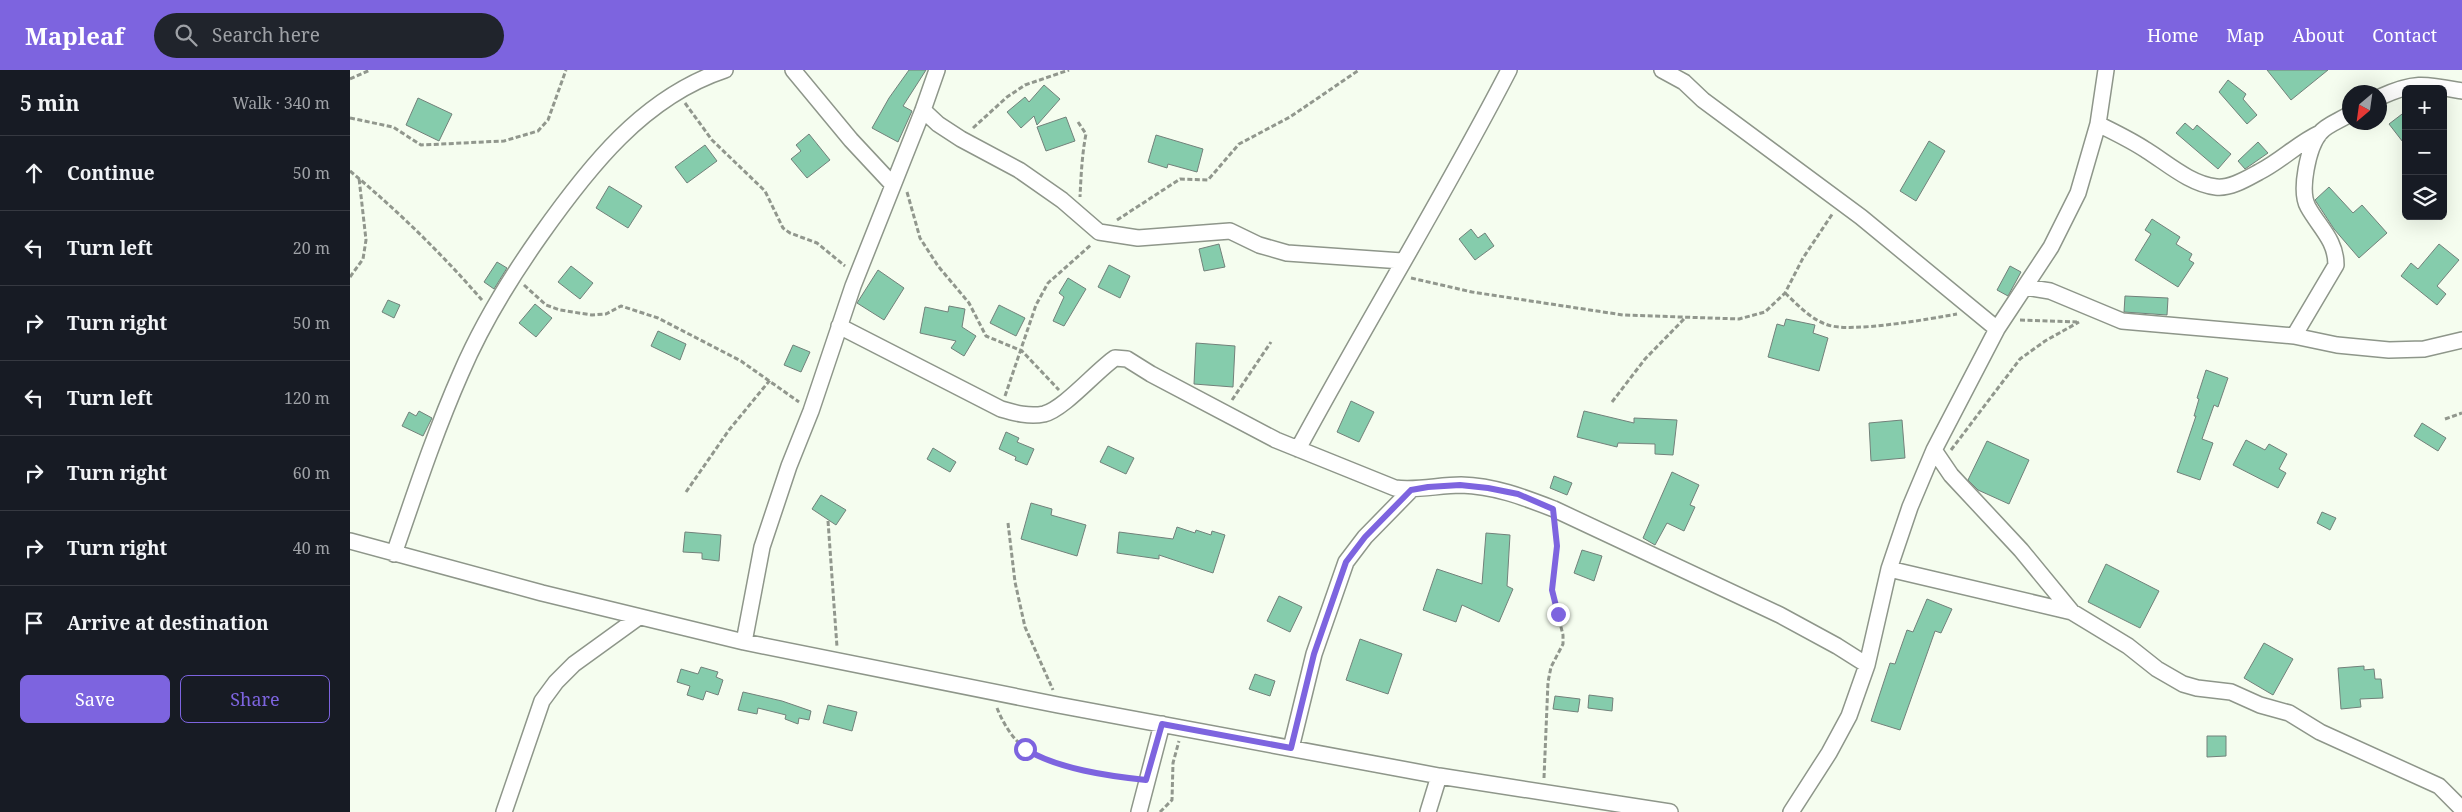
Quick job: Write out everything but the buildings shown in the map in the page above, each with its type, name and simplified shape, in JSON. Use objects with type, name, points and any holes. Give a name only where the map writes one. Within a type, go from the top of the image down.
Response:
[{"type":"street","points":[[394,554],[433,442],[461,373],[491,310],[566,199],[608,149],[652,108],[677,91],[725,70]]},
{"type":"street","points":[[793,70],[851,140],[893,185]]},
{"type":"street","points":[[744,642],[762,547],[789,466],[811,411],[856,277],[924,110],[937,70]]},
{"type":"street","points":[[1298,449],[1394,274],[1471,143],[1509,70]]},
{"type":"street","points":[[1662,70],[1684,82],[1702,100],[1840,202],[1975,311],[2000,324]]},
{"type":"street","points":[[1791,812],[1829,753],[1849,716],[1867,665],[1890,569],[1910,507],[2000,324],[2051,247],[2078,193],[2098,124],[2106,70]]},
{"type":"street","points":[[2387,93],[2402,86],[2424,83],[2462,91]]},
{"type":"street","points":[[924,110],[938,124],[1019,170],[1102,233],[1138,238],[1230,231],[1259,246],[1287,253],[1402,261]]},
{"type":"street","points":[[2098,124],[2183,173],[2216,187],[2227,186],[2261,172],[2302,141],[2320,133],[2342,119]]},
{"type":"street","points":[[2294,336],[2336,265],[2336,253],[2303,197],[2303,185],[2311,151],[2320,133]]},
{"type":"street","points":[[2024,287],[2050,291],[2122,321],[2294,336],[2337,345],[2390,350],[2424,349],[2462,340]]},
{"type":"street","points":[[839,326],[1001,409],[1026,415],[1046,414],[1068,399],[1099,369],[1115,358],[1127,359],[1150,374],[1222,412],[1298,449],[1364,477],[1396,488],[1411,490],[1460,485],[1518,494],[1780,615],[1837,646],[1867,665]]},
{"type":"street","points":[[1937,453],[1951,475],[2021,550],[2072,612]]},
{"type":"street","points":[[1291,748],[1314,654],[1346,562],[1365,537],[1411,490]]},
{"type":"street","points":[[350,541],[639,617],[744,642],[1058,705],[1439,776],[1670,812]]},
{"type":"street","points":[[1890,569],[2072,612],[2128,646],[2157,670],[2183,684],[2197,688],[2231,692],[2260,705],[2289,713],[2329,736],[2439,786],[2462,809]]},
{"type":"street","points":[[504,812],[542,700],[574,664],[639,617]]},
{"type":"street","points":[[1139,812],[1162,724]]},
{"type":"street","points":[[1428,812],[1439,776]]},
{"type":"path","points":[[350,79],[370,70]]},
{"type":"path","points":[[350,118],[393,127],[421,145],[504,141],[538,131],[544,127],[566,70]]},
{"type":"path","points":[[961,138],[1007,97],[1025,85],[1069,70]]},
{"type":"path","points":[[1001,409],[1036,305],[1048,283],[1102,233],[1180,179],[1208,180],[1238,144],[1290,117],[1359,70]]},
{"type":"path","points":[[677,91],[712,140],[764,192],[783,228],[790,233],[817,243],[856,277]]},
{"type":"path","points":[[1078,122],[1086,134],[1082,146],[1083,167],[1078,215]]},
{"type":"path","points":[[900,167],[920,238],[938,266],[969,303],[986,336],[1022,351],[1068,399]]},
{"type":"path","points":[[350,171],[394,207],[446,258],[491,310]]},
{"type":"path","points":[[350,277],[363,259],[366,240],[359,178]]},
{"type":"path","points":[[1394,274],[1472,292],[1623,316],[1739,319],[1765,312],[1785,293],[1803,258],[1840,202]]},
{"type":"path","points":[[514,276],[546,304],[560,310],[592,315],[606,314],[621,306],[658,318],[741,361],[811,411]]},
{"type":"path","points":[[1785,293],[1809,315],[1828,325],[1847,327],[1909,322],[1975,311]]},
{"type":"path","points":[[1612,402],[1645,359],[1685,317]]},
{"type":"path","points":[[1937,453],[1954,449],[2020,359],[2045,341],[2079,322]]},
{"type":"path","points":[[2000,324],[2088,322]]},
{"type":"path","points":[[1222,412],[1272,342]]},
{"type":"path","points":[[686,492],[729,430],[770,380]]},
{"type":"path","points":[[2445,419],[2462,413]]},
{"type":"path","points":[[1543,792],[1548,682],[1551,666],[1563,644],[1563,635],[1552,590],[1557,546],[1553,509]]},
{"type":"path","points":[[828,521],[832,602],[839,660]]},
{"type":"path","points":[[1008,523],[1014,573],[1025,627],[1058,705]]},
{"type":"path","points":[[992,691],[998,710],[1013,737],[1025,749],[1040,758],[1113,777],[1146,780]]},
{"type":"path","points":[[1160,812],[1172,800],[1173,762],[1184,727]]},
{"type":"route","points":[[1025,749],[1040,758],[1113,777],[1146,780],[1162,724],[1291,748],[1314,654],[1333,594],[1346,562],[1365,537],[1411,490],[1460,485],[1488,488],[1518,494],[1553,509],[1557,546],[1552,590],[1558,614]]}]
